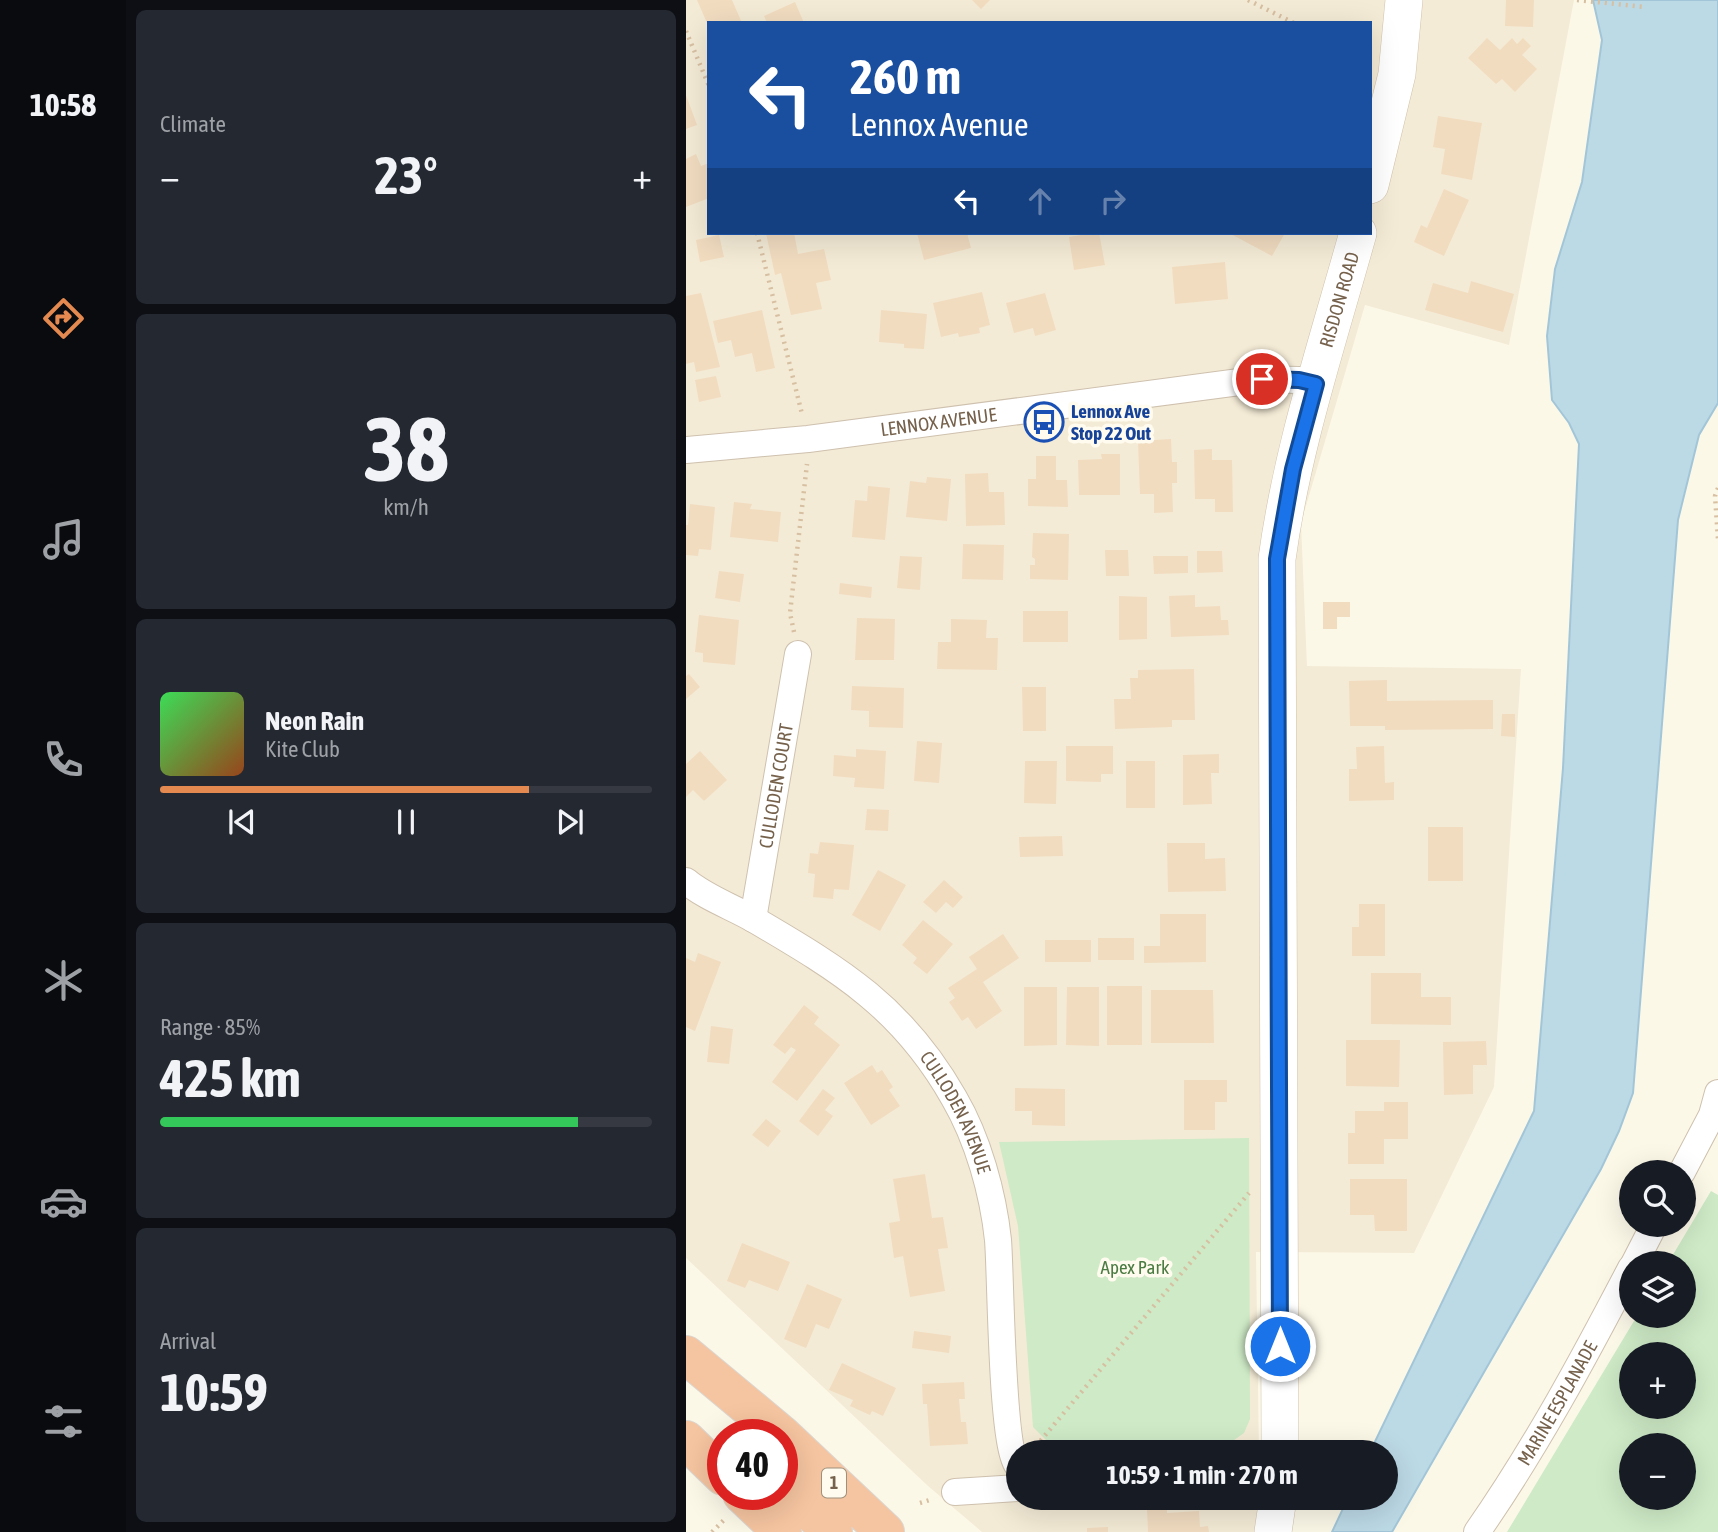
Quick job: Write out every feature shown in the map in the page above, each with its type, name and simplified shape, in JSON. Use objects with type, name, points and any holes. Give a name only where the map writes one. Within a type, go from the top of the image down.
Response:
[{"type":"highway","name":"1","points":[[686,1355],[763,1419]]},
{"type":"highway","points":[[686,1366],[726,1419]]},
{"type":"highway","points":[[686,1440],[707,1460]]},
{"type":"highway","name":"1","points":[[798,1450],[885,1532]]},
{"type":"highway","points":[[798,1500],[833,1532]]},
{"type":"highway","points":[[759,1510],[782,1532]]},
{"type":"street","points":[[1372,177],[1397,74],[1404,0]]},
{"type":"street","name":"RISDON ROAD","points":[[1280,1440],[1277,559],[1293,469],[1356,235]]},
{"type":"street","name":"LENNOX AVENUE","points":[[686,450],[808,439],[1262,379],[1299,380],[1316,384]]},
{"type":"street","name":"CULLODEN COURT","points":[[753,919],[798,654]]},
{"type":"street","name":"CULLODEN AVENUE","points":[[686,881],[827,963],[869,993],[902,1025],[930,1059],[956,1100],[973,1139],[987,1184],[998,1237],[1010,1440]]},
{"type":"street","points":[[1688,1160],[1712,1115],[1718,1093]]},
{"type":"street","name":"MARINE ESPLANADE","points":[[1477,1532],[1501,1497],[1619,1290]]},
{"type":"street","points":[[955,1492],[1006,1489]]},
{"type":"street","points":[[1273,1532],[1276,1510]]},
{"type":"path","points":[[1248,0],[1290,21]]},
{"type":"path","points":[[1577,0],[1645,7]]},
{"type":"path","points":[[686,31],[707,81]]},
{"type":"path","points":[[757,235],[808,439],[807,475],[790,613],[798,654]]},
{"type":"path","points":[[1718,488],[1718,539]]},
{"type":"path","points":[[1041,1440],[1255,1187],[1280,1186]]},
{"type":"shaded area","points":[[686,0],[1574,0],[1509,345],[1365,305],[1301,523],[1307,666],[1521,669],[1494,1087],[1414,1253],[1256,1252],[1259,1440],[1006,1440],[1006,1510],[1260,1510],[1260,1523],[1254,1532],[982,1532],[928,1486],[686,1258]]},
{"type":"green space","name":"Apex Park","points":[[1249,1138],[1250,1419],[1244,1433],[1234,1440],[1046,1440],[1033,1427],[1018,1226],[999,1142]]},
{"type":"green space","points":[[1711,1191],[1718,1195],[1718,1532],[1507,1532],[1619,1346],[1619,1419],[1696,1419],[1696,1342],[1621,1342],[1630,1328],[1696,1328],[1696,1251],[1675,1251],[1684,1237],[1696,1237],[1696,1216]]},
{"type":"water","points":[[1593,0],[1718,0],[1718,403],[1699,435],[1678,520],[1633,1093],[1601,1169],[1392,1532],[1332,1532],[1342,1510],[1398,1510],[1398,1440],[1376,1440],[1534,1111],[1563,768],[1579,444],[1569,423],[1552,400],[1547,336],[1555,269],[1582,182],[1602,40]]},
{"type":"building","points":[[697,0],[732,0],[741,21],[707,21]]},
{"type":"building","points":[[972,0],[990,0],[981,9]]},
{"type":"building","points":[[1506,0],[1534,0],[1533,27],[1505,26]]},
{"type":"building","points":[[795,2],[803,21],[766,21],[764,16]]},
{"type":"building","points":[[1487,38],[1500,50],[1512,38],[1517,44],[1523,38],[1531,46],[1522,55],[1537,69],[1515,92],[1502,79],[1496,84],[1468,58]]},
{"type":"building","points":[[686,95],[697,125],[686,129]]},
{"type":"building","points":[[1438,116],[1482,123],[1472,180],[1441,174],[1445,149],[1433,147]]},
{"type":"building","points":[[696,154],[701,166],[707,164],[707,199],[686,207],[686,159]]},
{"type":"building","points":[[1444,189],[1469,200],[1444,256],[1414,242],[1421,225],[1427,228]]},
{"type":"building","points":[[719,235],[724,257],[700,262],[696,240]]},
{"type":"building","points":[[766,235],[794,235],[798,254],[824,249],[831,280],[816,283],[822,309],[791,315],[781,273],[775,275]]},
{"type":"building","points":[[918,235],[968,235],[971,248],[924,260]]},
{"type":"building","points":[[1099,235],[1105,265],[1074,270],[1069,237]]},
{"type":"building","points":[[1233,235],[1284,235],[1272,256]]},
{"type":"building","points":[[1225,262],[1228,299],[1175,304],[1172,267]]},
{"type":"building","points":[[1471,281],[1514,294],[1503,332],[1425,310],[1433,283],[1468,293]]},
{"type":"building","points":[[982,292],[990,325],[979,328],[980,333],[959,337],[958,333],[941,337],[933,303]]},
{"type":"building","points":[[701,293],[720,367],[696,372],[694,362],[686,364],[686,296]]},
{"type":"building","points":[[1045,293],[1056,330],[1035,336],[1033,328],[1014,333],[1006,303]]},
{"type":"building","points":[[762,310],[775,368],[756,372],[752,353],[735,357],[731,340],[718,343],[713,321]]},
{"type":"building","points":[[881,310],[927,314],[924,349],[879,342]]},
{"type":"building","points":[[716,376],[721,397],[699,402],[695,380]]},
{"type":"building","points":[[1171,439],[1172,462],[1177,462],[1177,483],[1172,483],[1173,512],[1154,513],[1154,494],[1140,494],[1138,441]]},
{"type":"building","points":[[1212,449],[1212,460],[1232,460],[1233,512],[1215,512],[1215,499],[1195,499],[1194,450]]},
{"type":"building","points":[[1101,454],[1120,454],[1120,495],[1079,495],[1078,460],[1102,459]]},
{"type":"building","points":[[1036,456],[1056,456],[1056,480],[1067,480],[1068,507],[1028,506],[1028,479],[1036,479]]},
{"type":"building","points":[[988,473],[989,492],[1004,492],[1005,525],[966,526],[965,474]]},
{"type":"building","points":[[927,477],[951,479],[947,521],[906,517],[910,481],[926,483]]},
{"type":"building","points":[[868,486],[890,488],[885,540],[852,537],[855,500],[867,501]]},
{"type":"building","points":[[734,502],[752,504],[750,509],[781,512],[778,542],[730,537]]},
{"type":"building","points":[[690,504],[715,507],[711,550],[699,549],[698,556],[686,555],[686,525]]},
{"type":"building","points":[[1033,533],[1069,534],[1068,580],[1030,579],[1030,565],[1035,565],[1035,559],[1032,557]]},
{"type":"building","points":[[963,544],[1004,545],[1003,580],[962,579]]},
{"type":"building","points":[[1105,550],[1128,550],[1129,576],[1106,576]]},
{"type":"building","points":[[1197,551],[1222,551],[1223,572],[1197,573]]},
{"type":"building","points":[[900,556],[922,557],[920,590],[897,588]]},
{"type":"building","points":[[1153,556],[1188,556],[1188,573],[1154,574]]},
{"type":"building","points":[[719,571],[744,574],[740,602],[715,598]]},
{"type":"building","points":[[840,583],[872,587],[871,598],[839,594]]},
{"type":"building","points":[[1195,595],[1195,607],[1220,606],[1221,620],[1228,620],[1229,635],[1171,637],[1169,596]]},
{"type":"building","points":[[1119,596],[1147,597],[1147,639],[1119,640]]},
{"type":"building","points":[[1323,602],[1350,602],[1350,617],[1337,617],[1337,629],[1323,629]]},
{"type":"building","points":[[1023,611],[1068,611],[1068,642],[1023,642]]},
{"type":"building","points":[[699,615],[739,620],[735,665],[703,662],[703,653],[695,652]]},
{"type":"building","points":[[857,618],[895,619],[894,660],[855,660]]},
{"type":"building","points":[[951,619],[987,620],[986,638],[998,638],[997,670],[937,669],[938,642],[951,642]]},
{"type":"building","points":[[1194,669],[1195,720],[1172,720],[1172,727],[1115,729],[1114,699],[1131,699],[1130,678],[1138,678],[1138,670]]},
{"type":"building","points":[[689,674],[700,687],[686,699],[686,676]]},
{"type":"building","points":[[1387,680],[1387,701],[1493,700],[1493,729],[1385,730],[1385,726],[1350,726],[1349,681]]},
{"type":"building","points":[[852,686],[904,688],[903,728],[869,727],[869,711],[851,710]]},
{"type":"building","points":[[1022,687],[1046,687],[1046,731],[1023,731]]},
{"type":"building","points":[[1502,714],[1515,714],[1515,737],[1501,736]]},
{"type":"building","points":[[917,741],[942,743],[939,783],[914,781]]},
{"type":"building","points":[[1066,746],[1113,746],[1113,774],[1101,774],[1101,782],[1066,781]]},
{"type":"building","points":[[1384,746],[1385,783],[1394,782],[1394,800],[1349,801],[1349,769],[1357,769],[1356,747]]},
{"type":"building","points":[[856,749],[886,751],[884,789],[854,787],[855,778],[833,776],[834,755],[856,757]]},
{"type":"building","points":[[700,751],[727,780],[704,801],[693,790],[686,797],[686,764]]},
{"type":"building","points":[[1219,754],[1219,773],[1211,773],[1212,804],[1183,805],[1183,755]]},
{"type":"building","points":[[1025,761],[1057,761],[1056,804],[1024,803]]},
{"type":"building","points":[[1126,761],[1155,761],[1155,808],[1126,808]]},
{"type":"building","points":[[867,809],[889,810],[888,831],[865,830]]},
{"type":"building","points":[[1428,827],[1463,827],[1463,881],[1428,881]]},
{"type":"building","points":[[1062,836],[1063,856],[1020,857],[1019,837]]},
{"type":"building","points":[[820,842],[854,845],[849,890],[834,889],[833,899],[813,897],[815,874],[808,873],[810,853],[818,854]]},
{"type":"building","points":[[1167,843],[1205,843],[1205,859],[1225,858],[1226,891],[1168,892]]},
{"type":"building","points":[[878,870],[906,885],[880,931],[852,915]]},
{"type":"building","points":[[944,880],[963,897],[953,908],[946,902],[936,913],[923,902]]},
{"type":"building","points":[[1359,904],[1385,904],[1385,956],[1352,956],[1352,927],[1359,927]]},
{"type":"building","points":[[1160,914],[1206,914],[1206,962],[1144,963],[1144,946],[1160,946]]},
{"type":"building","points":[[923,920],[953,944],[927,974],[913,963],[917,958],[902,945]]},
{"type":"building","points":[[1003,934],[1019,958],[983,982],[1002,1011],[976,1029],[968,1017],[962,1021],[949,1002],[955,998],[948,988],[977,969],[969,957]]},
{"type":"building","points":[[1098,938],[1134,938],[1134,960],[1098,960]]},
{"type":"building","points":[[1045,940],[1091,940],[1091,962],[1045,962]]},
{"type":"building","points":[[698,953],[721,962],[695,1031],[686,1027],[686,958],[695,962]]},
{"type":"building","points":[[1371,973],[1421,973],[1421,997],[1451,997],[1451,1025],[1371,1024]]},
{"type":"building","points":[[1107,986],[1142,986],[1142,1045],[1107,1045]]},
{"type":"building","points":[[1024,987],[1057,987],[1057,1045],[1024,1046]]},
{"type":"building","points":[[1067,987],[1099,987],[1099,1046],[1066,1045]]},
{"type":"building","points":[[1151,990],[1213,990],[1214,1043],[1151,1043]]},
{"type":"building","points":[[804,1005],[819,1017],[814,1024],[840,1045],[797,1101],[772,1082],[796,1050],[791,1047],[785,1054],[773,1045]]},
{"type":"building","points":[[711,1026],[733,1029],[729,1064],[707,1062]]},
{"type":"building","points":[[1346,1040],[1400,1040],[1399,1087],[1346,1086]]},
{"type":"building","points":[[1486,1041],[1487,1065],[1473,1065],[1473,1094],[1444,1095],[1443,1042]]},
{"type":"building","points":[[872,1065],[877,1073],[882,1070],[893,1087],[889,1090],[900,1106],[871,1125],[844,1083]]},
{"type":"building","points":[[1184,1080],[1227,1080],[1227,1102],[1215,1102],[1215,1130],[1184,1130]]},
{"type":"building","points":[[1015,1088],[1065,1089],[1065,1126],[1032,1125],[1032,1111],[1015,1111]]},
{"type":"building","points":[[823,1089],[835,1098],[825,1110],[833,1116],[818,1136],[799,1121]]},
{"type":"building","points":[[1384,1102],[1408,1102],[1408,1139],[1384,1139],[1384,1164],[1348,1164],[1348,1133],[1355,1133],[1355,1111],[1384,1111]]},
{"type":"building","points":[[766,1119],[781,1131],[768,1147],[752,1135]]},
{"type":"building","points":[[925,1174],[932,1218],[943,1217],[948,1248],[938,1249],[945,1291],[910,1297],[903,1256],[894,1258],[889,1223],[900,1221],[893,1179]]},
{"type":"building","points":[[1350,1179],[1407,1179],[1407,1231],[1375,1231],[1374,1215],[1350,1215]]},
{"type":"building","points":[[742,1243],[790,1262],[778,1291],[749,1280],[745,1288],[727,1281]]},
{"type":"building","points":[[807,1284],[842,1299],[829,1329],[816,1324],[806,1348],[784,1339]]},
{"type":"building","points":[[914,1331],[951,1336],[949,1353],[912,1348]]},
{"type":"building","points":[[842,1363],[896,1388],[883,1416],[872,1411],[870,1415],[850,1406],[853,1400],[829,1390]]},
{"type":"building","points":[[964,1382],[965,1399],[959,1399],[961,1422],[966,1422],[968,1444],[930,1446],[927,1404],[923,1404],[922,1384]]},
{"type":"building","points":[[1147,1510],[1167,1510],[1167,1513],[1199,1511],[1200,1527],[1208,1526],[1209,1532],[1148,1532]]},
{"type":"building","points":[[1108,1527],[1108,1532],[1087,1532],[1087,1528]]},
{"type":"place","name":"Lennox Ave Stop 22 Out","points":[[1044,422]]},
{"type":"route","points":[[1262,379],[1299,380],[1316,384],[1282,518],[1277,559],[1280,1346]]}]
